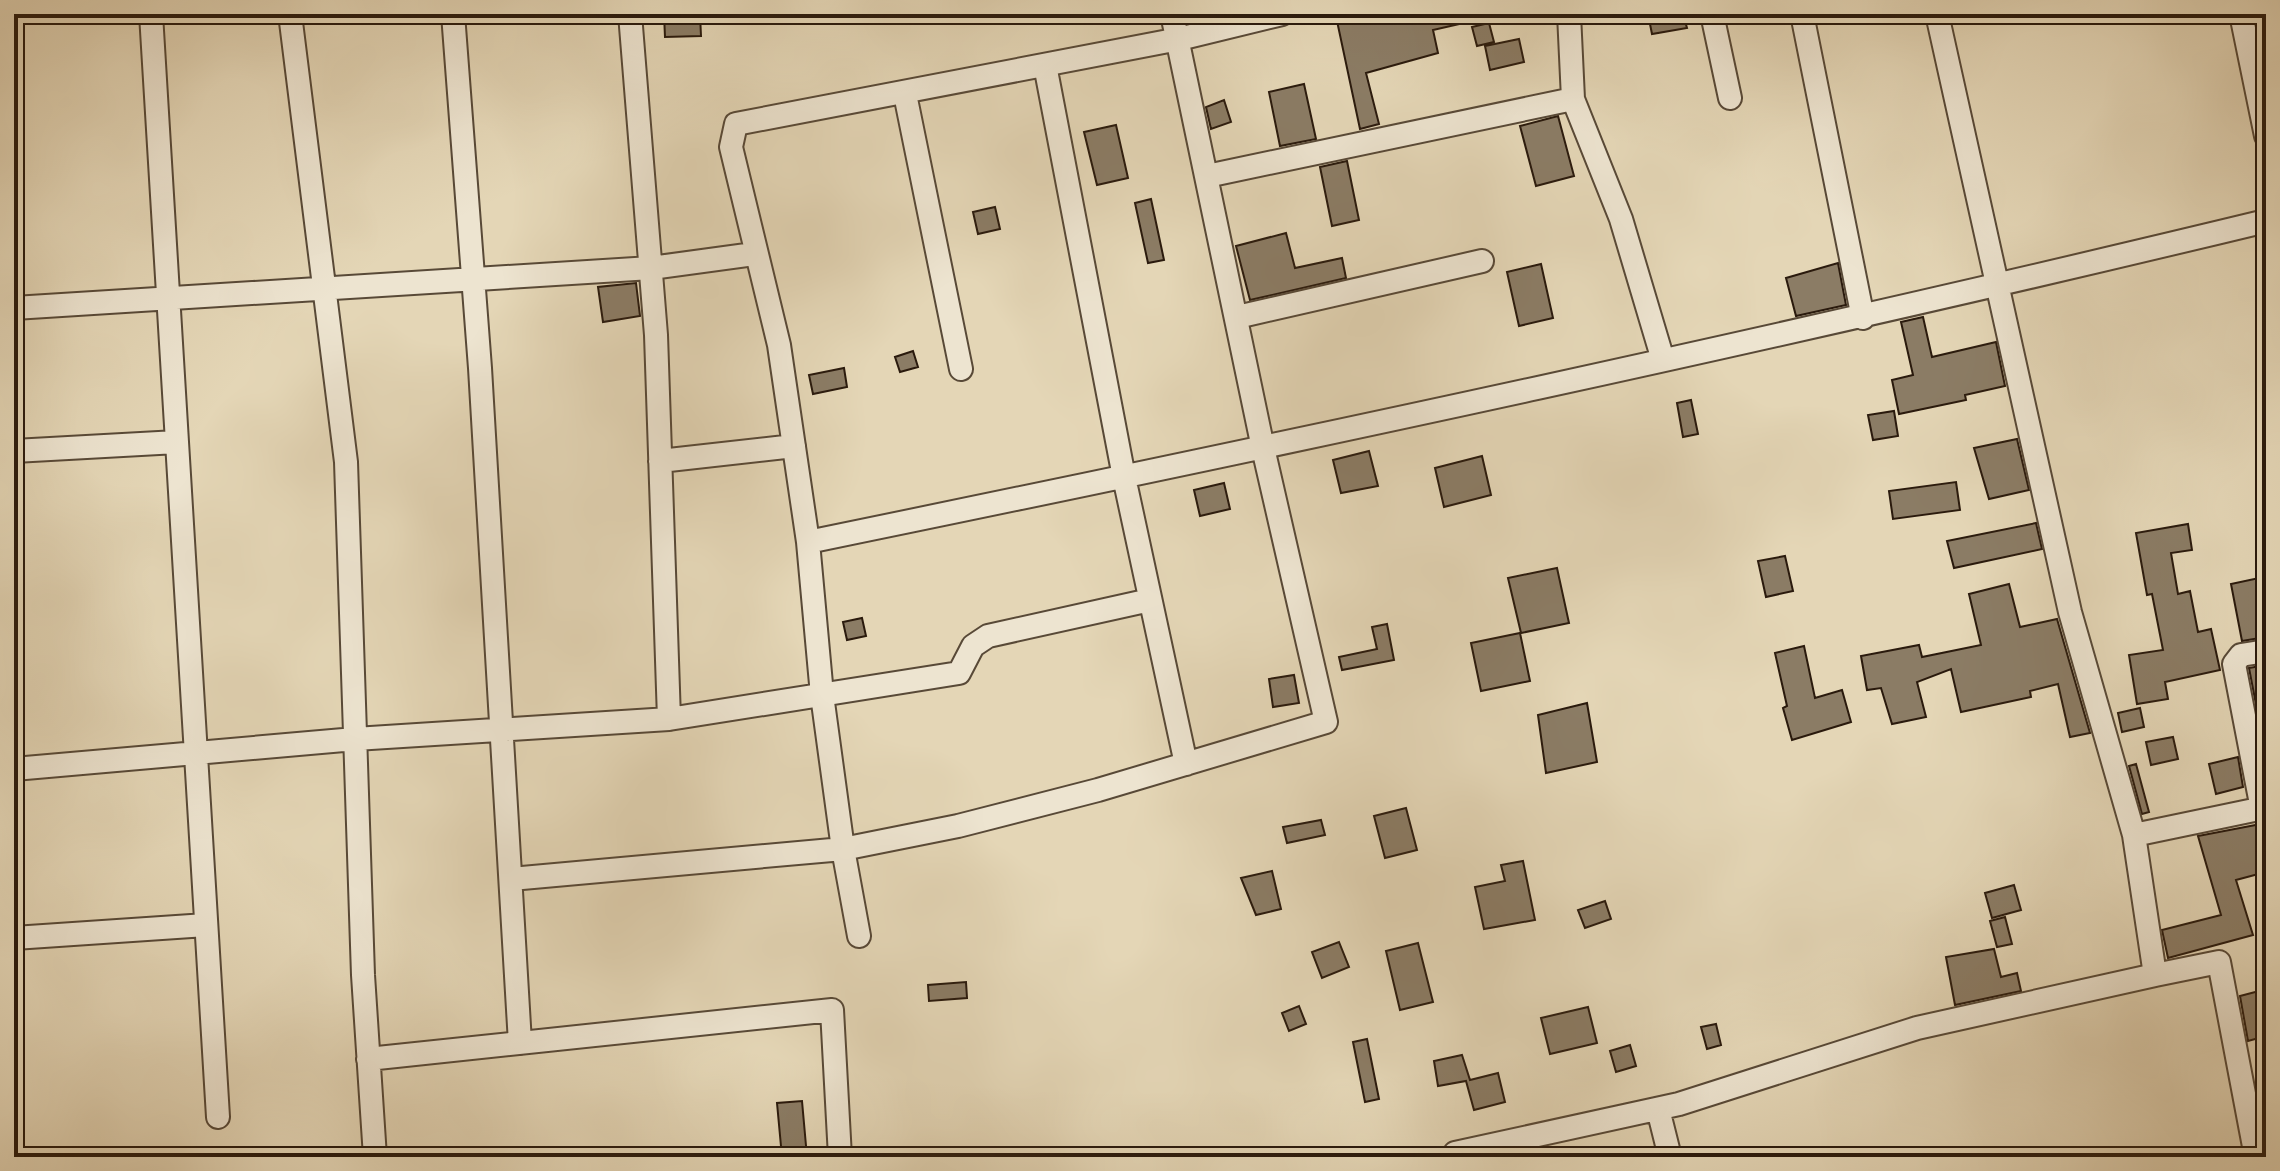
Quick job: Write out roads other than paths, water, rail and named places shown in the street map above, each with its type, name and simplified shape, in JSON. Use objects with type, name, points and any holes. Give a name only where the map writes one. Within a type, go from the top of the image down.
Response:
[{"type":"street","points":[[151,14],[218,1117]]},
{"type":"street","points":[[290,14],[346,462],[368,1059],[375,1157]]},
{"type":"street","points":[[453,14],[473,279],[520,1043]]},
{"type":"street","points":[[630,14],[651,268],[669,719]]},
{"type":"street","points":[[511,879],[843,849],[958,826],[1326,722],[1263,448],[1172,14]]},
{"type":"street","points":[[859,936],[843,849],[822,695],[808,542],[779,345],[754,254],[731,147],[736,124],[1179,39],[1282,14]]},
{"type":"street","points":[[1569,14],[1573,99],[1621,219],[1663,360]]},
{"type":"street","points":[[1712,14],[1730,98]]},
{"type":"street","points":[[1802,14],[1863,318]]},
{"type":"street","points":[[1937,14],[2070,612],[2134,835],[2155,975]]},
{"type":"street","points":[[2241,14],[2266,136]]},
{"type":"street","points":[[1045,65],[1124,477],[1186,764]]},
{"type":"street","points":[[905,94],[961,369]]},
{"type":"street","points":[[1207,176],[1573,99]]},
{"type":"street","points":[[808,542],[1263,448],[1863,318],[2266,221]]},
{"type":"street","points":[[14,308],[169,301],[651,268],[754,254]]},
{"type":"street","points":[[1237,317],[1482,261]]},
{"type":"street","points":[[14,451],[177,442]]},
{"type":"street","points":[[660,461],[794,446]]},
{"type":"street","points":[[14,769],[196,756],[355,739],[669,719],[959,673],[973,646],[988,636],[1150,600]]},
{"type":"street","points":[[2134,835],[2254,810],[2261,804],[2262,794],[2234,664],[2241,655],[2266,651]]},
{"type":"street","points":[[14,938],[206,925]]},
{"type":"street","points":[[1455,1153],[1658,1109],[1917,1028],[2219,962],[2256,1157]]},
{"type":"street","points":[[368,1059],[832,1010],[840,1157]]},
{"type":"street","points":[[1658,1109],[1670,1157]]}]
